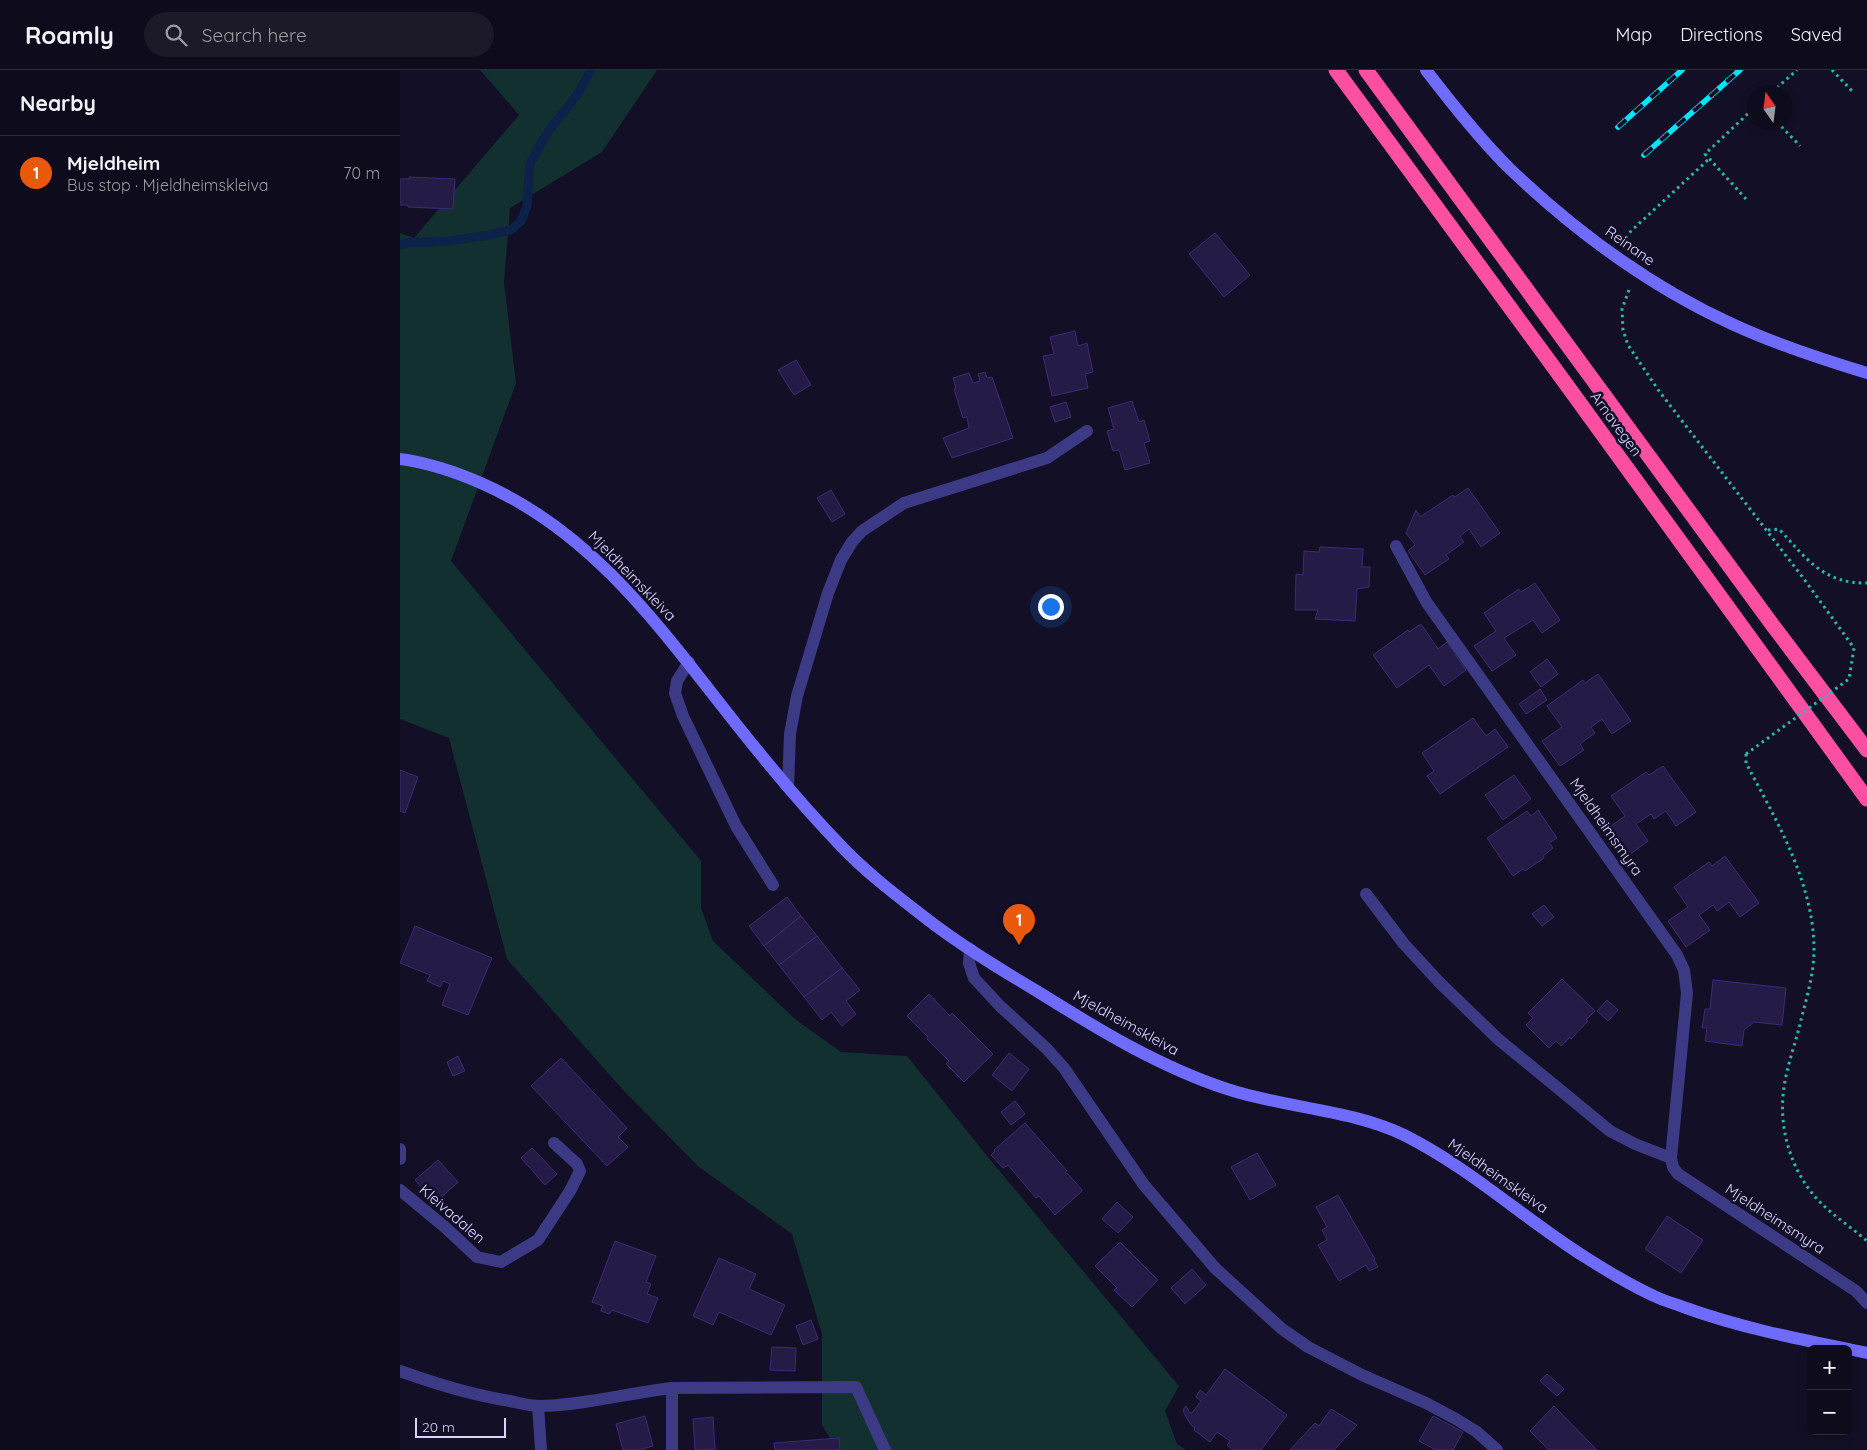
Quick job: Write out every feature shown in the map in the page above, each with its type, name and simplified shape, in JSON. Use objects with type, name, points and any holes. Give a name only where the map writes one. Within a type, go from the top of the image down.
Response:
[{"type":"highway","name":"Arnavegen","points":[[1336,70],[1867,799]]},
{"type":"highway","name":"Arnavegen","points":[[1366,70],[1774,627],[1867,750]]},
{"type":"main road","name":"Reinane","points":[[1426,70],[1453,105],[1508,167],[1580,231],[1639,274],[1732,324],[1792,348],[1867,373]]},
{"type":"main road","name":"Mjeldheimskleiva","points":[[400,459],[437,466],[507,494],[537,512],[591,554],[622,585],[689,662],[760,754],[845,850],[889,889],[970,949],[1077,1016],[1170,1066],[1214,1085],[1279,1103],[1372,1122],[1399,1132],[1462,1168],[1584,1257],[1656,1297],[1735,1324],[1830,1345]]},
{"type":"main road","name":"Mjeldheimskleiva","points":[[1852,1350],[1867,1353]]},
{"type":"street","points":[[788,787],[790,734],[797,696],[828,593],[841,560],[852,542],[862,532],[904,503],[1048,458],[1087,431]]},
{"type":"street","name":"Mjeldheimsmyra","points":[[1396,546],[1427,603],[1677,955],[1684,970],[1687,992],[1672,1158],[1673,1167],[1678,1174],[1856,1292],[1867,1303]]},
{"type":"street","points":[[689,662],[677,681],[675,693],[683,716],[736,826],[773,885]]},
{"type":"street","points":[[1366,894],[1404,944],[1440,984],[1498,1039],[1610,1131],[1635,1144],[1672,1158]]},
{"type":"street","points":[[970,949],[969,963],[974,978],[1064,1068],[1144,1185],[1215,1268],[1282,1329],[1308,1348],[1456,1419],[1477,1432],[1497,1450]]},
{"type":"street","name":"Kleivadalen","points":[[400,1190],[446,1228],[477,1257],[501,1262],[538,1240],[570,1192],[580,1171],[577,1164],[554,1143]]},
{"type":"street","points":[[400,1149],[400,1159]]},
{"type":"street","points":[[400,1370],[430,1382],[489,1398],[538,1406],[582,1403],[644,1391],[672,1388],[856,1387],[885,1450]]},
{"type":"street","points":[[672,1388],[672,1450]]},
{"type":"street","points":[[538,1406],[541,1450]]},
{"type":"path","points":[[1780,85],[1797,70]]},
{"type":"path","points":[[1832,70],[1854,93]]},
{"type":"path","points":[[1746,199],[1705,154],[1747,115]]},
{"type":"path","points":[[1785,130],[1800,146]]},
{"type":"path","points":[[1626,238],[1630,231],[1708,159]]},
{"type":"path","points":[[1630,287],[1622,309],[1623,330],[1628,345],[1659,391],[1767,530],[1854,648],[1849,679],[1746,754],[1746,763],[1788,847],[1809,901],[1814,950],[1809,990],[1784,1088],[1784,1117],[1787,1143],[1795,1167],[1817,1200],[1867,1241]]},
{"type":"path","points":[[1767,530],[1779,529],[1817,569],[1840,580],[1867,583]]},
{"type":"green space","points":[[480,70],[657,70],[602,152],[510,208],[504,282],[516,383],[451,561],[701,861],[701,908],[713,941],[795,1019],[841,1052],[907,1056],[987,1156],[1179,1386],[1165,1411],[1177,1444],[1186,1450],[837,1450],[822,1425],[822,1334],[792,1234],[699,1167],[623,1090],[507,959],[449,738],[400,719],[400,233],[414,238],[519,115]]},
{"type":"building","points":[[409,177],[455,179],[453,209],[400,205],[400,179],[409,179]]},
{"type":"building","points":[[1215,233],[1250,275],[1224,297],[1189,254]]},
{"type":"building","points":[[1075,331],[1078,346],[1087,343],[1093,372],[1085,374],[1088,388],[1052,396],[1043,356],[1054,354],[1050,337]]},
{"type":"building","points":[[796,360],[811,385],[794,395],[778,370]]},
{"type":"building","points":[[985,372],[987,378],[992,377],[1013,438],[952,458],[943,438],[969,428],[967,417],[963,418],[954,389],[956,388],[953,378],[969,373],[973,383],[980,381],[978,374]]},
{"type":"building","points":[[1132,401],[1139,422],[1144,420],[1150,441],[1144,443],[1150,463],[1125,470],[1119,450],[1113,451],[1107,431],[1114,429],[1108,408]]},
{"type":"building","points":[[1066,402],[1071,417],[1055,422],[1050,407]]},
{"type":"building","points":[[1468,488],[1500,533],[1481,547],[1469,529],[1460,536],[1464,542],[1446,555],[1449,559],[1425,575],[1408,551],[1415,545],[1406,533],[1416,510],[1420,517],[1453,495],[1455,497]]},
{"type":"building","points":[[831,490],[845,514],[832,522],[817,498]]},
{"type":"building","points":[[1320,547],[1363,549],[1362,567],[1370,567],[1369,587],[1357,589],[1355,621],[1315,619],[1318,610],[1295,610],[1296,574],[1303,575],[1304,551],[1319,552]]},
{"type":"building","points":[[1535,583],[1560,620],[1542,633],[1533,620],[1504,638],[1516,655],[1492,671],[1474,646],[1496,631],[1484,613],[1519,589],[1521,592]]},
{"type":"building","points":[[1421,624],[1438,649],[1447,642],[1466,670],[1444,686],[1429,665],[1397,688],[1373,655],[1408,630],[1409,632]]},
{"type":"building","points":[[1547,659],[1558,674],[1541,687],[1530,672]]},
{"type":"building","points":[[1598,674],[1631,721],[1612,734],[1602,719],[1591,727],[1595,733],[1580,744],[1584,750],[1560,766],[1542,741],[1562,727],[1547,706],[1583,680],[1585,683]]},
{"type":"building","points":[[1540,689],[1547,700],[1526,714],[1519,704]]},
{"type":"building","points":[[1473,718],[1486,736],[1495,729],[1508,747],[1440,794],[1427,776],[1434,771],[1422,753]]},
{"type":"building","points":[[1663,766],[1696,812],[1676,826],[1666,811],[1654,819],[1651,814],[1636,824],[1648,841],[1624,859],[1604,831],[1625,816],[1611,796],[1646,772],[1649,775]]},
{"type":"building","points":[[400,770],[418,777],[405,813],[400,811]]},
{"type":"building","points":[[1514,775],[1531,799],[1503,820],[1485,795]]},
{"type":"building","points":[[1538,810],[1557,838],[1549,843],[1553,848],[1543,856],[1544,858],[1525,871],[1523,869],[1513,876],[1487,838],[1527,811],[1531,816]]},
{"type":"building","points":[[1725,856],[1759,903],[1740,917],[1729,902],[1717,911],[1713,905],[1699,915],[1710,930],[1686,947],[1668,921],[1688,907],[1674,887],[1709,862],[1712,866]]},
{"type":"building","points":[[787,897],[801,916],[764,946],[749,926]]},
{"type":"building","points":[[1544,905],[1554,917],[1542,926],[1532,914]]},
{"type":"building","points":[[801,916],[817,936],[779,965],[764,946]]},
{"type":"building","points":[[415,926],[492,958],[468,1015],[442,1005],[450,984],[443,981],[440,987],[427,981],[430,975],[400,963]]},
{"type":"building","points":[[817,936],[842,968],[804,997],[779,965]]},
{"type":"building","points":[[842,968],[860,990],[846,1001],[856,1014],[842,1026],[831,1012],[822,1020],[804,997]]},
{"type":"building","points":[[1562,979],[1595,1011],[1571,1039],[1570,1037],[1561,1046],[1556,1041],[1549,1048],[1526,1025],[1533,1018],[1528,1013]]},
{"type":"building","points":[[1713,980],[1786,988],[1782,1025],[1754,1022],[1744,1030],[1742,1046],[1705,1041],[1707,1028],[1702,1028],[1705,1009],[1710,1009]]},
{"type":"building","points":[[929,994],[950,1016],[952,1013],[993,1054],[964,1082],[946,1064],[949,1061],[907,1016]]},
{"type":"building","points":[[1607,1000],[1618,1010],[1608,1021],[1597,1011]]},
{"type":"building","points":[[1009,1053],[1029,1069],[1012,1091],[992,1075]]},
{"type":"building","points":[[458,1056],[465,1071],[453,1076],[447,1062]]},
{"type":"building","points":[[561,1058],[627,1128],[618,1137],[628,1147],[607,1166],[531,1086]]},
{"type":"building","points":[[1015,1101],[1025,1114],[1011,1125],[1001,1112]]},
{"type":"building","points":[[1025,1123],[1067,1171],[1065,1173],[1082,1190],[1055,1215],[1039,1196],[1036,1198],[1008,1165],[1003,1168],[991,1155],[994,1150]]},
{"type":"building","points":[[532,1148],[557,1174],[545,1185],[521,1158]]},
{"type":"building","points":[[1257,1153],[1276,1185],[1250,1200],[1231,1167]]},
{"type":"building","points":[[438,1160],[458,1182],[435,1203],[415,1180]]},
{"type":"building","points":[[1338,1195],[1378,1267],[1369,1271],[1366,1265],[1339,1281],[1318,1245],[1327,1240],[1322,1230],[1327,1227],[1316,1207]]},
{"type":"building","points":[[1117,1202],[1133,1217],[1118,1233],[1102,1219]]},
{"type":"building","points":[[1667,1216],[1703,1240],[1681,1273],[1645,1249]]},
{"type":"building","points":[[615,1241],[656,1256],[646,1282],[651,1284],[647,1294],[658,1298],[648,1323],[612,1310],[609,1314],[601,1311],[603,1306],[592,1302]]},
{"type":"building","points":[[1120,1242],[1158,1280],[1132,1307],[1114,1290],[1117,1288],[1095,1266]]},
{"type":"building","points":[[719,1258],[756,1274],[749,1289],[785,1305],[771,1335],[719,1312],[713,1325],[693,1316]]},
{"type":"building","points":[[1192,1269],[1206,1285],[1185,1304],[1171,1288]]},
{"type":"building","points":[[811,1320],[818,1339],[803,1345],[796,1326]]},
{"type":"building","points":[[772,1347],[796,1348],[795,1371],[770,1370]]},
{"type":"building","points":[[1225,1369],[1287,1415],[1261,1450],[1233,1450],[1227,1445],[1230,1441],[1217,1432],[1210,1442],[1194,1430],[1195,1428],[1185,1415],[1183,1410],[1186,1406],[1190,1413],[1192,1413],[1201,1401],[1196,1397],[1200,1390],[1206,1395]]},
{"type":"building","points":[[1547,1374],[1564,1389],[1557,1396],[1540,1381]]},
{"type":"building","points":[[1554,1406],[1597,1450],[1549,1450],[1530,1431]]},
{"type":"building","points":[[1331,1409],[1357,1425],[1334,1450],[1290,1450],[1315,1423],[1319,1426]]},
{"type":"building","points":[[645,1416],[653,1446],[639,1450],[623,1450],[616,1424]]},
{"type":"building","points":[[1433,1416],[1463,1432],[1453,1450],[1436,1450],[1419,1441]]},
{"type":"building","points":[[713,1417],[715,1449],[695,1450],[693,1419]]},
{"type":"building","points":[[839,1438],[840,1450],[775,1450],[774,1443]]},
{"type":"waterway","points":[[400,245],[489,235],[511,230],[521,221],[527,206],[530,164],[547,133],[577,95],[591,70]]},
{"type":"railway","points":[[1618,127],[1682,70]]},
{"type":"railway","points":[[1644,155],[1740,70]]},
{"type":"place","name":"Mjeldheim","points":[[1019,945]]}]
